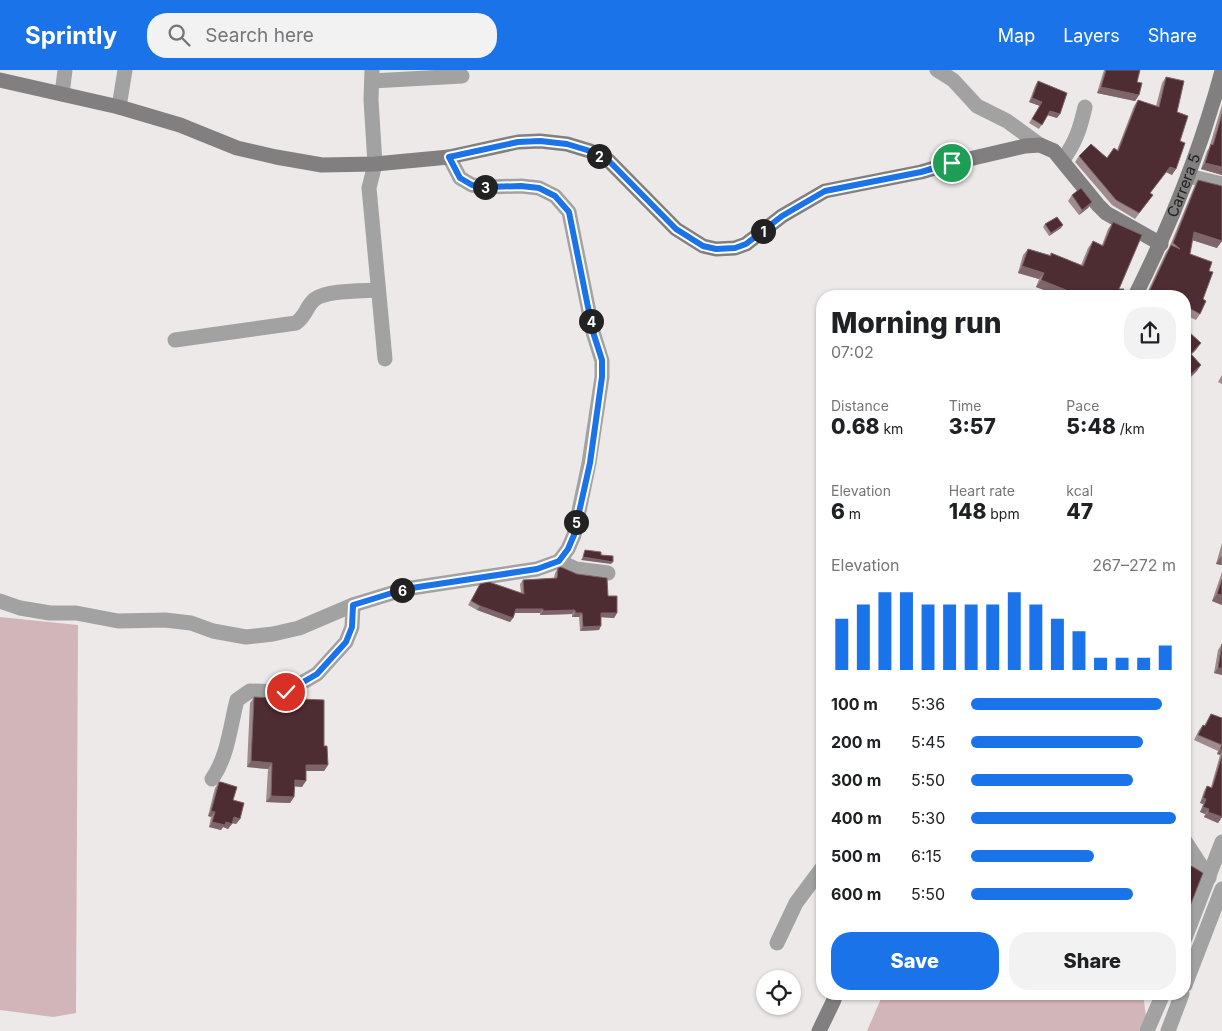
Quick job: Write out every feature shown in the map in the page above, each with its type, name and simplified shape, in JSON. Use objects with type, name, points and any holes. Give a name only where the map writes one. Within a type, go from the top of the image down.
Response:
[{"type":"street","points":[[62,94],[65,70]]},
{"type":"street","points":[[119,107],[125,70]]},
{"type":"street","points":[[937,70],[956,75],[977,106],[1007,121],[1040,145],[1054,151],[1106,213],[1161,244]]},
{"type":"street","name":"Carrera 5","points":[[1138,290],[1161,244],[1188,176],[1222,74]]},
{"type":"street","points":[[385,359],[369,188],[375,164],[371,100],[372,75],[462,76]]},
{"type":"street","points":[[0,80],[119,107],[180,125],[237,148],[322,165],[375,164],[449,157],[518,142],[540,141],[567,144],[590,151],[609,161],[676,229],[703,246],[716,249],[735,248],[746,244],[782,216],[825,191],[921,172],[1012,148],[1040,145]]},
{"type":"street","points":[[1063,160],[1074,143],[1081,126],[1085,106]]},
{"type":"street","points":[[0,601],[20,608],[50,614],[76,613],[118,621],[165,620],[191,623],[213,631],[246,638],[298,628],[353,605],[405,589],[537,569],[559,561],[568,549],[574,535],[590,463],[602,377],[602,360],[593,332],[569,212],[555,196],[539,188],[472,185],[460,178],[449,157]]},
{"type":"street","points":[[1188,176],[1222,184]]},
{"type":"street","points":[[174,340],[296,324],[304,318],[309,304],[317,298],[328,294],[378,290]]},
{"type":"street","points":[[559,561],[576,569],[608,574]]},
{"type":"street","points":[[212,779],[220,768],[226,750],[237,700],[250,690],[286,692],[317,674],[346,642],[352,627],[353,605]]},
{"type":"street","points":[[1191,923],[1222,842]]},
{"type":"street","points":[[1191,850],[1209,878]]},
{"type":"street","points":[[777,944],[796,903],[816,876]]},
{"type":"street","points":[[1191,968],[1222,889]]},
{"type":"street","points":[[819,1031],[834,1000]]},
{"type":"street","points":[[1148,1031],[1161,1000]]},
{"type":"street","points":[[1168,1031],[1179,1000]]},
{"type":"shaded area","points":[[0,617],[78,625],[76,1013],[53,1017],[0,1010]]},
{"type":"shaded area","points":[[880,1000],[1144,1000],[1146,1016],[1139,1031],[867,1031]]},
{"type":"building","points":[[1106,70],[1140,70],[1137,82],[1142,83],[1139,95],[1101,87]]},
{"type":"building","points":[[1166,77],[1184,81],[1177,112],[1188,116],[1180,141],[1185,143],[1176,169],[1170,167],[1150,193],[1153,195],[1139,213],[1116,200],[1079,156],[1091,144],[1107,158],[1114,148],[1118,151],[1138,100],[1159,107]]},
{"type":"building","points":[[1038,81],[1067,93],[1060,114],[1050,111],[1042,125],[1032,119],[1042,102],[1032,98]]},
{"type":"building","points":[[1222,114],[1222,167],[1205,163],[1211,144],[1213,145]]},
{"type":"building","points":[[1198,180],[1222,186],[1222,241],[1194,232],[1190,254],[1212,262],[1209,271],[1213,272],[1203,299],[1206,301],[1200,314],[1191,309],[1191,290],[1150,290],[1171,245],[1180,249],[1173,243]]},
{"type":"building","points":[[1081,188],[1092,202],[1082,210],[1072,195]]},
{"type":"building","points":[[1057,217],[1063,225],[1051,233],[1045,224]]},
{"type":"building","points":[[1113,222],[1142,235],[1119,289],[1123,290],[1066,290],[1041,280],[1044,273],[1022,266],[1028,249],[1051,256],[1051,253],[1083,266],[1093,241],[1103,246]]},
{"type":"building","points":[[1191,334],[1201,343],[1191,354]]},
{"type":"building","points":[[1191,354],[1201,365],[1191,374]]},
{"type":"building","points":[[585,550],[601,552],[601,555],[613,556],[613,562],[583,557]]},
{"type":"building","points":[[561,567],[577,574],[607,578],[608,596],[617,596],[617,613],[601,613],[601,626],[583,627],[582,613],[575,613],[575,610],[543,611],[543,609],[516,609],[513,618],[471,601],[480,584],[489,582],[524,594],[523,580],[557,578],[558,568]]},
{"type":"building","points":[[1222,579],[1222,595],[1217,594]]},
{"type":"building","points":[[1222,644],[1222,668],[1218,668]]},
{"type":"building","points":[[254,697],[324,700],[324,746],[327,746],[328,765],[306,765],[306,781],[295,780],[294,797],[271,796],[272,763],[251,761]]},
{"type":"building","points":[[1211,714],[1222,718],[1222,745],[1198,735]]},
{"type":"building","points":[[1222,755],[1222,817],[1208,812],[1209,809],[1203,807],[1206,799],[1203,798],[1207,786],[1212,788]]},
{"type":"building","points":[[219,782],[237,787],[233,800],[244,803],[240,819],[234,817],[232,824],[226,822],[225,825],[212,822],[215,812],[211,811]]},
{"type":"building","points":[[1191,866],[1203,873],[1191,904]]},
{"type":"route","points":[[286,692],[303,684],[317,674],[346,642],[352,627],[353,605],[405,589],[537,569],[559,561],[568,549],[574,535],[590,463],[602,377],[602,360],[593,332],[569,212],[555,196],[539,188],[472,185],[460,178],[449,157],[494,146],[540,141],[567,144],[590,151],[609,161],[676,229],[703,246],[716,249],[735,248],[746,244],[782,216],[825,191],[890,179],[952,163]]}]
